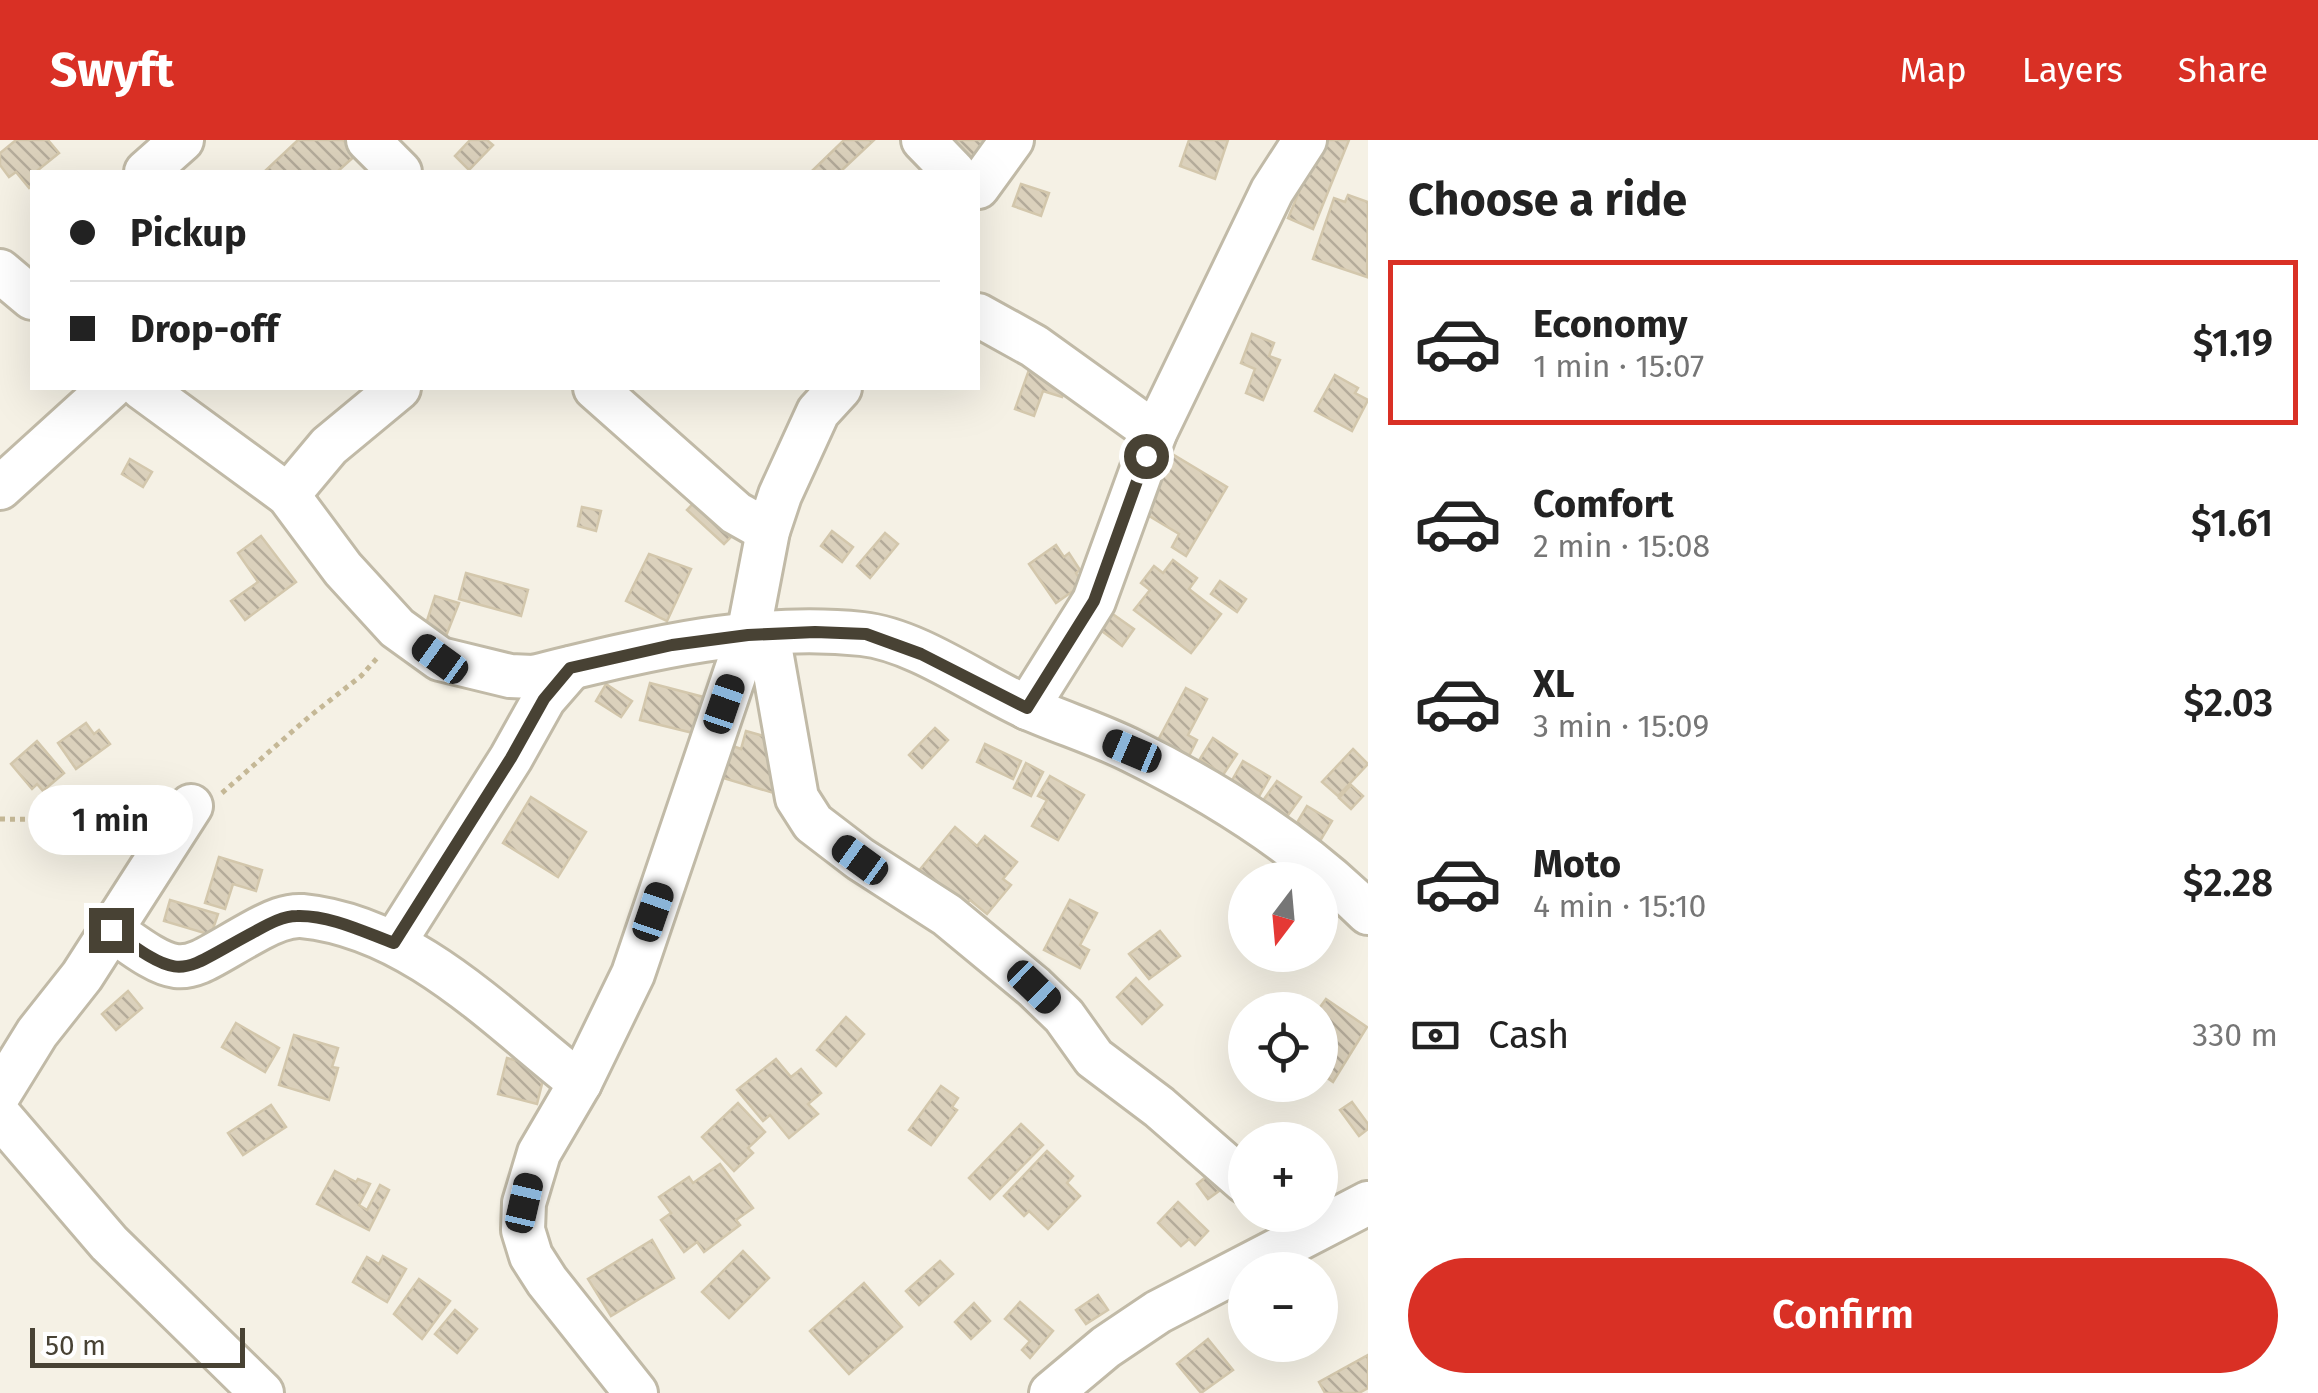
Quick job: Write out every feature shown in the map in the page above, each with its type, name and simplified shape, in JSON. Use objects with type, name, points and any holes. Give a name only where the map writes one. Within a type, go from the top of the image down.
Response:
[{"type":"street","points":[[148,170],[182,140]]},
{"type":"street","points":[[368,140],[398,170]]},
{"type":"street","points":[[923,140],[952,170]]},
{"type":"street","points":[[980,184],[1012,140]]},
{"type":"street","points":[[1027,708],[1094,601],[1155,433],[1272,191],[1305,140]]},
{"type":"street","points":[[980,316],[1034,346],[1155,433]]},
{"type":"street","points":[[0,488],[108,390]]},
{"type":"street","points":[[145,390],[288,496],[343,569],[397,628],[440,659],[473,669],[534,677],[672,645],[758,635],[866,634],[892,642],[1027,708],[1132,751],[1255,819],[1302,852],[1368,913]]},
{"type":"street","points":[[288,496],[329,446],[397,390]]},
{"type":"street","points":[[597,390],[736,513],[768,531]]},
{"type":"street","points":[[620,1385],[531,1256],[523,1230],[530,1175],[632,974],[758,635],[768,531],[780,495],[818,412],[838,390]]},
{"type":"street","points":[[758,635],[797,798],[814,824],[860,860],[947,915],[1034,987],[1064,1016],[1094,1058],[1159,1107],[1228,1167]]},
{"type":"street","points":[[394,943],[544,699],[570,668]]},
{"type":"street","points":[[0,1094],[37,1033],[82,976],[191,806]]},
{"type":"street","points":[[111,930],[148,957],[182,969],[275,921],[296,916],[332,921],[394,943],[474,996],[580,1083]]},
{"type":"street","points":[[0,1116],[110,1243],[262,1393]]},
{"type":"street","points":[[1338,1212],[1368,1203]]},
{"type":"street","points":[[1051,1393],[1106,1347],[1280,1232]]},
{"type":"path","points":[[0,819],[78,820],[191,806],[220,795],[372,666],[397,628]]},
{"type":"building","points":[[16,140],[48,140],[59,153],[38,170],[30,170],[29,188],[16,172],[9,177],[0,165],[0,153]]},
{"type":"building","points":[[298,140],[343,140],[357,154],[339,170],[266,170]]},
{"type":"building","points":[[470,140],[487,140],[493,145],[469,170],[455,156]]},
{"type":"building","points":[[844,140],[874,140],[842,170],[813,170]]},
{"type":"building","points":[[942,140],[986,140],[970,161]]},
{"type":"building","points":[[1189,140],[1228,140],[1215,179],[1180,166]]},
{"type":"building","points":[[1321,140],[1349,140],[1313,229],[1288,218]]},
{"type":"building","points":[[1021,184],[1049,193],[1041,216],[1013,206]]},
{"type":"building","points":[[1348,195],[1368,202],[1367,277],[1313,259],[1334,198],[1345,202]]},
{"type":"building","points":[[1252,334],[1274,343],[1269,356],[1280,360],[1263,400],[1246,393],[1255,369],[1241,363]]},
{"type":"building","points":[[1030,367],[1068,380],[1062,397],[1043,391],[1034,416],[1015,409]]},
{"type":"building","points":[[1335,375],[1358,388],[1355,393],[1368,400],[1352,431],[1315,411]]},
{"type":"building","points":[[1169,452],[1227,487],[1186,556],[1172,547],[1179,534],[1149,516],[1141,529]]},
{"type":"building","points":[[130,459],[152,472],[143,487],[122,474]]},
{"type":"building","points":[[700,496],[737,531],[724,544],[687,510]]},
{"type":"building","points":[[582,507],[601,511],[596,531],[578,526]]},
{"type":"building","points":[[832,531],[853,547],[842,562],[821,546]]},
{"type":"building","points":[[885,533],[898,544],[870,578],[857,566]]},
{"type":"building","points":[[261,536],[296,582],[245,620],[231,601],[258,582],[238,553]]},
{"type":"building","points":[[1056,545],[1064,557],[1069,553],[1080,570],[1076,573],[1083,584],[1056,603],[1029,564]]},
{"type":"building","points":[[649,554],[691,569],[667,621],[626,601]]},
{"type":"building","points":[[1173,560],[1197,578],[1189,589],[1221,614],[1191,653],[1134,610],[1150,590],[1141,583],[1154,566],[1163,573]]},
{"type":"building","points":[[466,573],[528,590],[521,616],[459,599]]},
{"type":"building","points":[[1220,581],[1246,599],[1237,612],[1211,594]]},
{"type":"building","points":[[435,596],[459,603],[446,636],[424,630]]},
{"type":"building","points":[[1107,610],[1134,629],[1122,646],[1095,626]]},
{"type":"building","points":[[650,683],[715,700],[705,736],[640,720]]},
{"type":"building","points":[[606,684],[632,701],[621,717],[596,701]]},
{"type":"building","points":[[1186,688],[1207,699],[1188,735],[1197,740],[1187,760],[1156,744]]},
{"type":"building","points":[[86,723],[94,734],[99,730],[110,744],[76,769],[58,743]]},
{"type":"building","points":[[935,728],[948,740],[922,768],[909,755]]},
{"type":"building","points":[[746,731],[785,742],[777,794],[723,778],[733,746],[741,749]]},
{"type":"building","points":[[1213,738],[1237,754],[1223,775],[1200,759]]},
{"type":"building","points":[[37,741],[64,773],[43,791],[37,784],[32,789],[11,764]]},
{"type":"building","points":[[985,744],[1021,761],[1013,779],[977,762]]},
{"type":"building","points":[[1353,749],[1368,764],[1338,796],[1322,782]]},
{"type":"building","points":[[1243,761],[1270,777],[1258,798],[1231,782]]},
{"type":"building","points":[[1026,763],[1043,772],[1031,796],[1014,788]]},
{"type":"building","points":[[1050,776],[1084,795],[1058,840],[1032,826],[1047,800],[1038,796]]},
{"type":"building","points":[[1277,781],[1301,797],[1286,818],[1262,802]]},
{"type":"building","points":[[1351,785],[1363,796],[1351,809],[1339,798]]},
{"type":"building","points":[[531,797],[586,832],[558,877],[503,843]]},
{"type":"building","points":[[1307,806],[1332,821],[1320,841],[1295,826]]},
{"type":"building","points":[[955,827],[977,846],[985,836],[1017,862],[1003,879],[1011,885],[987,914],[970,900],[961,910],[917,873]]},
{"type":"building","points":[[219,857],[262,870],[256,891],[233,884],[225,909],[205,903]]},
{"type":"building","points":[[170,900],[218,914],[211,935],[164,921]]},
{"type":"building","points":[[1070,900],[1097,913],[1080,945],[1089,950],[1080,968],[1044,950]]},
{"type":"building","points":[[1160,931],[1180,956],[1149,979],[1129,954]]},
{"type":"building","points":[[1136,978],[1162,1005],[1142,1024],[1117,997]]},
{"type":"building","points":[[128,991],[142,1008],[116,1030],[102,1014]]},
{"type":"building","points":[[1338,1007],[1367,1027],[1338,1074]]},
{"type":"building","points":[[846,1017],[864,1034],[836,1066],[817,1050]]},
{"type":"building","points":[[236,1023],[279,1048],[265,1072],[222,1047]]},
{"type":"building","points":[[294,1035],[338,1048],[332,1067],[338,1068],[329,1100],[279,1085]]},
{"type":"building","points":[[507,1058],[546,1068],[537,1104],[498,1094]]},
{"type":"building","points":[[776,1059],[791,1077],[801,1069],[821,1093],[808,1104],[818,1114],[789,1138],[770,1115],[763,1121],[737,1090]]},
{"type":"building","points":[[941,1086],[958,1098],[952,1107],[957,1110],[931,1145],[909,1130]]},
{"type":"building","points":[[1352,1102],[1368,1124],[1359,1136],[1340,1110]]},
{"type":"building","points":[[738,1103],[765,1132],[748,1148],[753,1153],[734,1171],[702,1137]]},
{"type":"building","points":[[271,1105],[286,1127],[243,1155],[228,1133]]},
{"type":"building","points":[[1021,1124],[1043,1145],[990,1199],[969,1178]]},
{"type":"building","points":[[1047,1151],[1073,1176],[1067,1183],[1080,1196],[1048,1229],[1029,1211],[1024,1216],[1004,1196]]},
{"type":"building","points":[[720,1164],[753,1208],[736,1220],[740,1225],[704,1252],[697,1242],[684,1252],[661,1220],[671,1213],[659,1197],[689,1177],[693,1183]]},
{"type":"building","points":[[335,1171],[370,1184],[359,1205],[367,1210],[380,1185],[389,1190],[369,1230],[317,1204]]},
{"type":"building","points":[[1207,1176],[1219,1191],[1208,1199],[1197,1184]]},
{"type":"building","points":[[1178,1202],[1208,1231],[1195,1245],[1189,1239],[1181,1246],[1158,1223]]},
{"type":"building","points":[[652,1240],[674,1278],[611,1316],[588,1279]]},
{"type":"building","points":[[743,1251],[769,1278],[729,1318],[702,1292]]},
{"type":"building","points":[[383,1256],[406,1269],[387,1302],[353,1282],[367,1257],[379,1264]]},
{"type":"building","points":[[940,1261],[953,1274],[919,1305],[906,1291]]},
{"type":"building","points":[[419,1279],[450,1301],[422,1339],[394,1314]]},
{"type":"building","points":[[864,1283],[902,1327],[849,1374],[810,1331]]},
{"type":"building","points":[[1098,1295],[1108,1310],[1086,1324],[1076,1310]]},
{"type":"building","points":[[1020,1302],[1053,1331],[1030,1358],[1022,1350],[1030,1341],[1005,1319]]},
{"type":"building","points":[[974,1303],[990,1321],[971,1339],[955,1322]]},
{"type":"building","points":[[455,1310],[477,1329],[457,1353],[435,1334]]},
{"type":"building","points":[[1208,1339],[1233,1370],[1201,1393],[1177,1364]]},
{"type":"building","points":[[1368,1355],[1368,1388],[1359,1393],[1325,1393],[1319,1382]]},
{"type":"route","points":[[111,930],[148,957],[182,969],[275,921],[296,916],[332,921],[394,943],[544,699],[570,668],[672,645],[748,635],[866,634],[921,654],[1027,708],[1094,601],[1146,456]]}]
